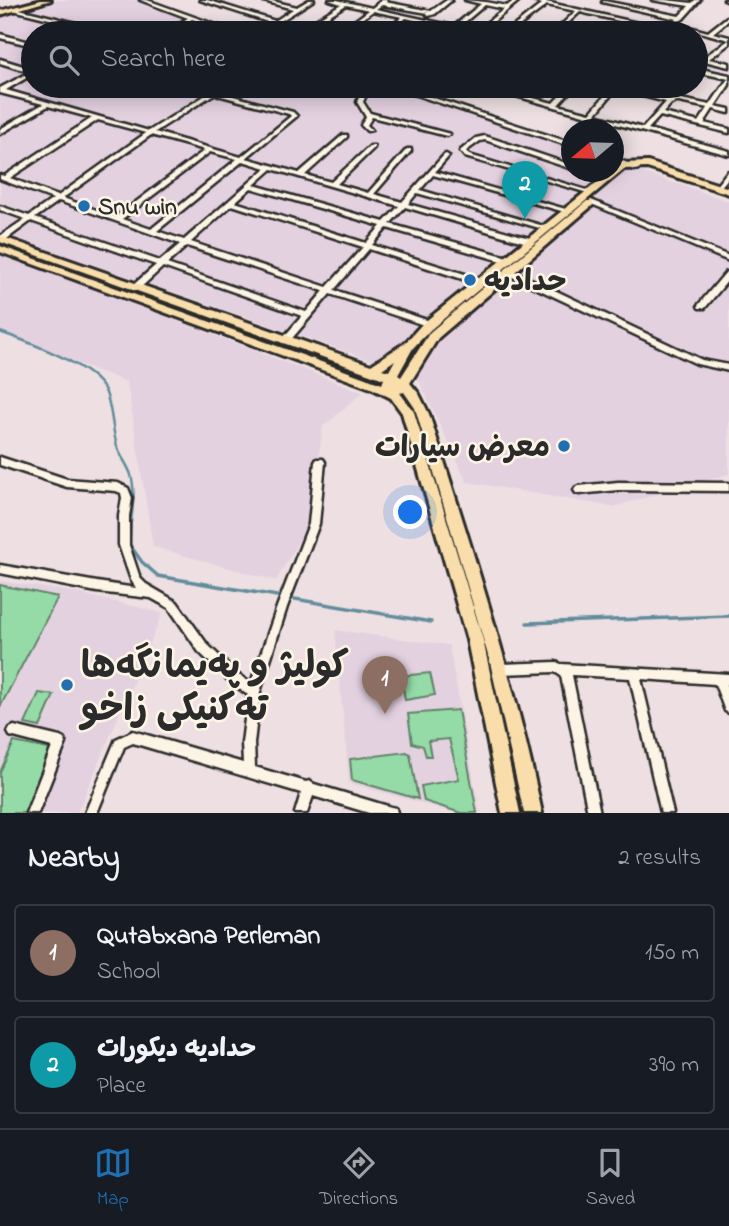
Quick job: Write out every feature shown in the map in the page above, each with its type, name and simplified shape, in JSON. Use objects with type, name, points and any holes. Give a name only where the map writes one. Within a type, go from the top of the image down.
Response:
[{"type":"main road","points":[[0,12],[35,0]]},
{"type":"main road","points":[[0,12],[48,0]]},
{"type":"main road","points":[[372,370],[410,344],[430,324],[545,228],[633,167],[648,165],[729,191]]},
{"type":"main road","points":[[624,166],[729,197]]},
{"type":"main road","points":[[394,386],[435,335],[509,272],[591,197],[604,182]]},
{"type":"main road","points":[[0,239],[372,370],[394,386],[408,412],[475,640],[511,813]]},
{"type":"main road","points":[[0,249],[394,386],[417,398],[501,669],[533,813]]},
{"type":"main road","points":[[410,344],[423,350]]},
{"type":"main road","points":[[394,386],[410,344]]},
{"type":"street","points":[[142,0],[200,21]]},
{"type":"street","points":[[202,0],[268,21]]},
{"type":"street","points":[[262,0],[297,9]]},
{"type":"street","points":[[277,21],[312,0]]},
{"type":"street","points":[[331,0],[422,20],[449,1]]},
{"type":"street","points":[[438,0],[449,1]]},
{"type":"street","points":[[467,0],[508,8]]},
{"type":"street","points":[[492,21],[518,0]]},
{"type":"street","points":[[532,0],[622,21]]},
{"type":"street","points":[[654,0],[694,5]]},
{"type":"street","points":[[678,21],[698,0]]},
{"type":"street","points":[[594,15],[605,1],[681,18]]},
{"type":"street","points":[[356,21],[383,2],[433,13]]},
{"type":"street","points":[[317,21],[345,3]]},
{"type":"street","points":[[463,21],[485,3]]},
{"type":"street","points":[[523,21],[546,3]]},
{"type":"street","points":[[15,9],[63,21]]},
{"type":"street","points":[[567,21],[579,11]]},
{"type":"street","points":[[400,21],[405,17]]},
{"type":"street","points":[[186,21],[191,18]]},
{"type":"street","points":[[710,33],[729,18]]},
{"type":"street","points":[[710,33],[729,40]]},
{"type":"street","points":[[0,42],[3,37],[21,42]]},
{"type":"street","points":[[708,57],[729,40]]},
{"type":"street","points":[[708,60],[726,64]]},
{"type":"street","points":[[0,61],[21,67]]},
{"type":"street","points":[[713,73],[726,64]]},
{"type":"street","points":[[701,124],[729,79],[708,72]]},
{"type":"street","points":[[0,90],[21,78]]},
{"type":"street","points":[[0,90],[21,96]]},
{"type":"street","points":[[27,98],[530,241]]},
{"type":"street","points":[[0,239],[150,133],[205,98]]},
{"type":"street","points":[[152,232],[293,115],[235,98]]},
{"type":"street","points":[[362,98],[360,102],[369,115],[447,134]]},
{"type":"street","points":[[434,98],[561,142]]},
{"type":"street","points":[[526,98],[729,152]]},
{"type":"street","points":[[554,106],[561,98]]},
{"type":"street","points":[[587,119],[605,98]]},
{"type":"street","points":[[665,98],[729,111]]},
{"type":"street","points":[[644,130],[673,100]]},
{"type":"street","points":[[0,132],[47,104]]},
{"type":"street","points":[[660,114],[729,131]]},
{"type":"street","points":[[369,115],[365,125],[369,130]]},
{"type":"street","points":[[2,178],[96,118]]},
{"type":"street","points":[[300,176],[345,136]]},
{"type":"street","points":[[561,163],[483,138],[463,152],[467,156],[591,197],[729,259]]},
{"type":"street","points":[[332,185],[372,147]]},
{"type":"street","points":[[117,219],[209,150]]},
{"type":"street","points":[[369,196],[409,150]]},
{"type":"street","points":[[285,341],[446,156]]},
{"type":"street","points":[[624,163],[633,167]]},
{"type":"street","points":[[135,288],[271,167]]},
{"type":"street","points":[[431,173],[567,211]]},
{"type":"street","points":[[718,187],[728,175]]},
{"type":"street","points":[[2,178],[58,200],[430,324]]},
{"type":"street","points":[[250,186],[508,260]]},
{"type":"street","points":[[416,191],[545,228]]},
{"type":"street","points":[[231,203],[481,282]]},
{"type":"street","points":[[0,208],[307,315]]},
{"type":"street","points":[[509,272],[699,362],[729,368]]},
{"type":"street","points":[[702,306],[729,274]]},
{"type":"street","points":[[0,461],[67,483],[122,489],[127,498],[123,530],[127,559],[136,580],[149,592],[173,605],[197,640],[218,664],[254,692]]},
{"type":"street","points":[[249,769],[248,743],[254,692],[290,583],[314,524],[320,462]]},
{"type":"street","points":[[579,490],[664,485],[729,488]]},
{"type":"street","points":[[0,569],[158,595]]},
{"type":"street","points":[[501,669],[561,669],[724,679],[729,707]]},
{"type":"street","points":[[561,669],[566,673],[594,813]]},
{"type":"street","points":[[634,673],[667,813]]},
{"type":"street","points":[[14,732],[60,743],[32,813]]},
{"type":"street","points":[[91,813],[120,743],[132,737],[249,769],[391,813]]},
{"type":"street","points":[[301,813],[309,787]]},
{"type":"shaded area","points":[[52,0],[138,0],[197,21],[21,21],[21,98],[416,98],[561,146],[561,182],[624,182],[624,166],[729,201],[729,474],[613,507],[467,482],[419,381],[374,361],[0,233],[0,14]]},
{"type":"shaded area","points":[[0,253],[363,392],[323,427],[310,522],[276,581],[153,547],[127,382],[0,334]]},
{"type":"shaded area","name":"كوليژ و په‌يمانگه‌ها ته‌كنيكى زاخو","points":[[0,581],[73,592],[163,613],[77,813],[0,813]]},
{"type":"shaded area","points":[[335,630],[449,645],[480,813],[456,813],[349,783]]},
{"type":"green space","points":[[0,585],[58,597],[0,707]]},
{"type":"green space","points":[[430,673],[435,695],[405,700],[401,676]]},
{"type":"green space","points":[[39,693],[54,695],[40,727],[25,724]]},
{"type":"green space","points":[[458,710],[477,813],[461,813],[424,801],[421,786],[459,779],[449,739],[428,741],[431,756],[426,756],[423,746],[412,743],[408,714]]},
{"type":"green space","points":[[14,742],[53,750],[25,813],[0,813],[0,772]]},
{"type":"green space","points":[[407,752],[410,754],[418,799],[352,780],[350,759]]},
{"type":"waterway","points":[[0,332],[75,364],[100,383],[108,399],[117,446],[130,471],[133,488],[130,529]]},
{"type":"waterway","points":[[130,527],[129,544],[142,562],[158,576],[431,622]]},
{"type":"waterway","points":[[527,623],[729,616]]},
{"type":"place","name":"Snu win","points":[[84,206]]},
{"type":"place","name":"حداديه ديكورات","points":[[525,219]]},
{"type":"place","name":"حداديه","points":[[470,280]]},
{"type":"place","name":"معرض سيارات","points":[[564,446]]},
{"type":"place","name":"كوليژ و په‌يمانگه‌ها ته‌كنيكى زاخو","points":[[67,685]]},
{"type":"place","name":"Qutabxana Perleman","points":[[385,714]]}]
